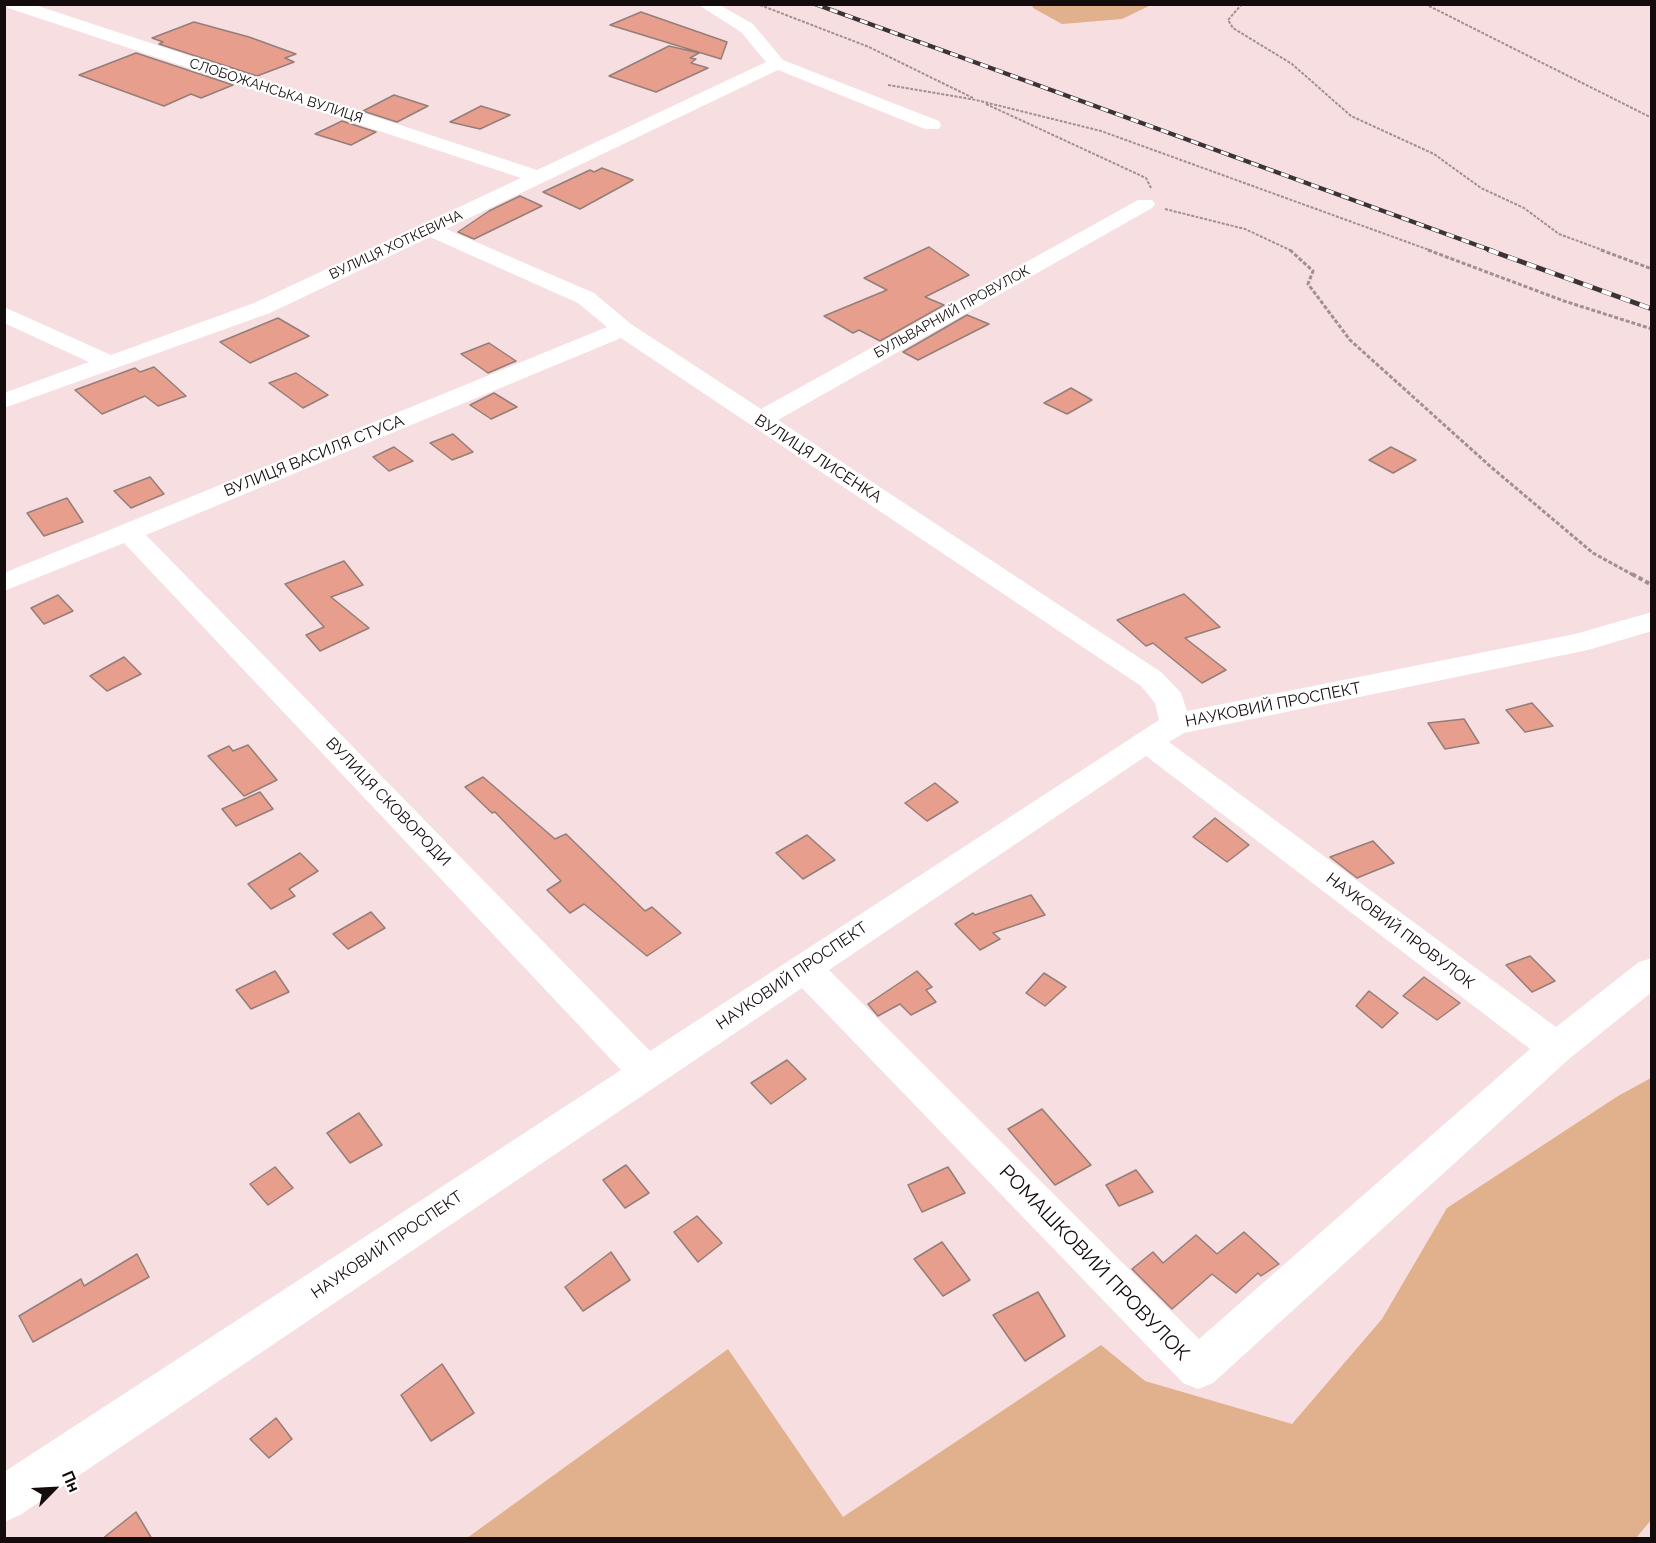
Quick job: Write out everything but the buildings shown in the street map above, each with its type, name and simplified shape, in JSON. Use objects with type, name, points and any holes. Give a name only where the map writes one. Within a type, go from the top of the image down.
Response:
[{"type":"street","name":"СЛОБОЖАНСЬКА ВУЛИЦЯ","points":[[14,4],[538,177]]},
{"type":"street","points":[[705,4],[747,28],[777,64],[932,125]]},
{"type":"street","name":"ВУЛИЦЯ ХОТКЕВИЧА","points":[[4,400],[262,308],[777,64]]},
{"type":"street","name":"БУЛЬВАРНИЙ ПРОВУЛОК","points":[[759,420],[1145,204]]},
{"type":"street","name":"ВУЛИЦЯ ЛИСЕНКА","points":[[430,229],[586,298],[623,329],[1151,679],[1170,700],[1161,733]]},
{"type":"street","points":[[4,314],[110,363]]},
{"type":"street","name":"ВУЛИЦЯ ВАСИЛЯ СТУСА","points":[[4,583],[623,329]]},
{"type":"street","name":"ВУЛИЦЯ СКОВОРОДИ","points":[[128,532],[647,1072]]},
{"type":"street","name":"НАУКОВИЙ ПРОСПЕКТ","points":[[4,1499],[1161,733],[1578,643],[1652,621]]},
{"type":"street","name":"НАУКОВИЙ ПРОВУЛОК","points":[[1161,733],[1556,1048]]},
{"type":"street","name":"РОМАШКОВИЙ ПРОВУЛОК","points":[[804,968],[1198,1368],[1556,1048]]},
{"type":"street","points":[[1556,1048],[1652,972]]},
{"type":"path","points":[[756,4],[844,35],[924,71],[976,100],[1146,178],[1156,197],[1145,204]]},
{"type":"path","points":[[1242,4],[1228,20],[1233,28],[1292,64],[1351,116],[1434,154],[1482,188],[1524,208],[1560,234],[1652,269]]},
{"type":"path","points":[[1425,4],[1652,118]]},
{"type":"path","points":[[881,84],[976,100],[1101,131],[1329,212],[1564,301],[1652,328]]},
{"type":"path","points":[[1145,204],[1265,236],[1302,256],[1313,271],[1308,284],[1350,340],[1491,467],[1593,553],[1652,585]]},
{"type":"shaded area","points":[[1032,4],[1151,5],[1122,19],[1062,24],[1033,8]]},
{"type":"shaded area","points":[[1651,1078],[1652,1519],[1636,1538],[467,1538],[728,1349],[843,1517],[1101,1345],[1145,1381],[1292,1424],[1382,1319],[1447,1208],[1618,1096]]},
{"type":"railway","points":[[815,4],[1493,251]]},
{"type":"railway","points":[[1489,250],[1652,309]]}]
